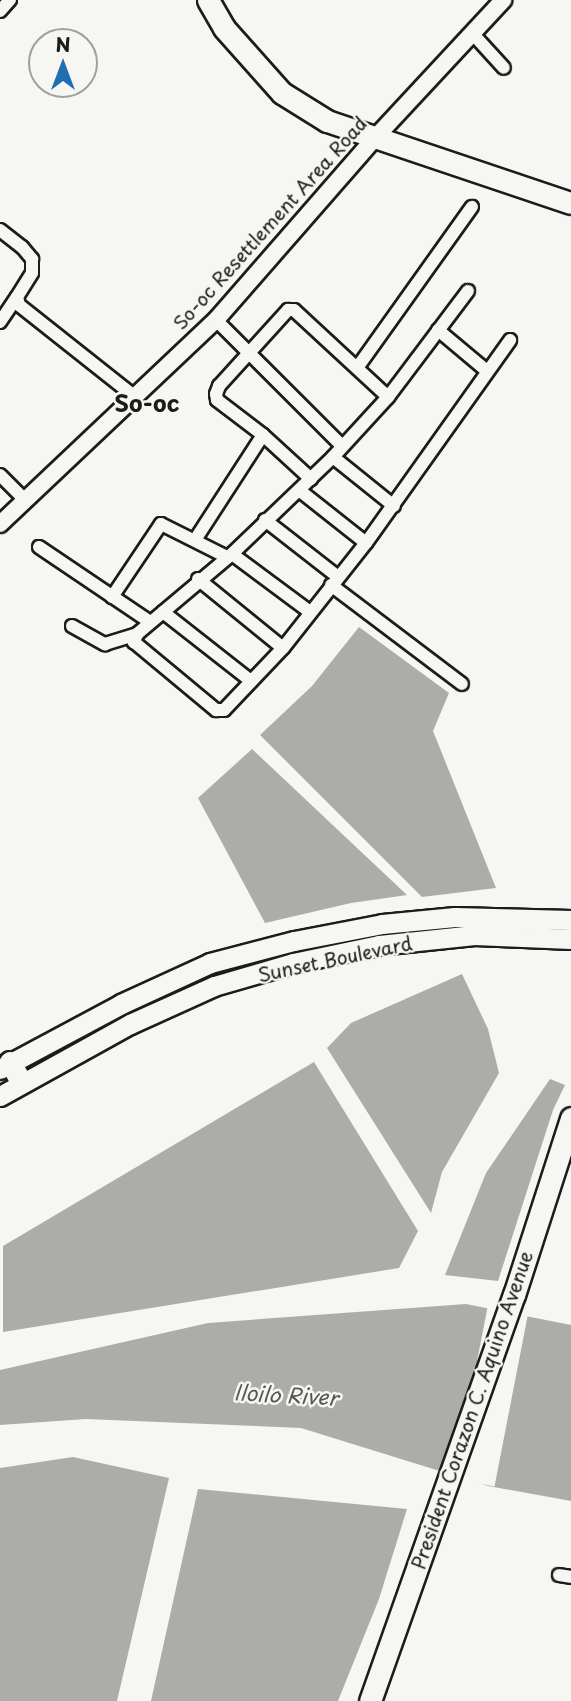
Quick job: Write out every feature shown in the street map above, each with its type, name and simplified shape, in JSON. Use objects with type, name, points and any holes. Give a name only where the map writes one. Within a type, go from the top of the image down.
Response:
[{"type":"main road","points":[[208,0],[224,28],[282,93],[327,121],[571,203]]},
{"type":"main road","name":"Sunset Boulevard","points":[[5,1065],[121,1004],[210,963],[294,941],[382,924],[455,917],[571,920]]},
{"type":"main road","name":"Sunset Boulevard","points":[[0,1096],[130,1024],[215,986],[293,963],[379,945],[474,935],[571,939]]},
{"type":"main road","points":[[5,1065],[22,1082]]},
{"type":"main road","name":"President Corazon C. Aquino Avenue","points":[[370,1701],[514,1295],[571,1118]]},
{"type":"street","points":[[0,11],[10,0]]},
{"type":"street","name":"So-oc Resettlement Area Road","points":[[0,524],[216,320],[374,139],[503,0]]},
{"type":"street","points":[[472,33],[504,68]]},
{"type":"street","points":[[357,368],[472,206]]},
{"type":"street","points":[[0,230],[22,247],[32,259],[32,273],[0,322]]},
{"type":"street","points":[[72,626],[104,644],[137,634],[198,579],[230,555],[333,457],[388,397],[468,291]]},
{"type":"street","points":[[17,298],[19,305],[134,396]]},
{"type":"street","points":[[311,479],[263,435],[217,400],[219,386],[249,351],[291,309],[388,397]]},
{"type":"street","points":[[216,320],[342,446]]},
{"type":"street","points":[[438,330],[488,371]]},
{"type":"street","points":[[137,634],[134,642],[216,710],[223,710],[283,648],[366,543],[510,340]]},
{"type":"street","points":[[195,540],[263,435]]},
{"type":"street","points":[[333,457],[394,506]]},
{"type":"street","points":[[0,475],[25,500]]},
{"type":"street","points":[[299,490],[366,543]]},
{"type":"street","points":[[265,520],[334,581],[462,684]]},
{"type":"street","points":[[112,597],[158,526],[164,525],[230,555],[310,612]]},
{"type":"street","points":[[39,547],[150,622]]},
{"type":"street","points":[[198,579],[283,648]]},
{"type":"street","points":[[163,612],[251,681]]},
{"type":"water","points":[[359,627],[449,693],[433,731],[496,888],[422,897],[260,735],[312,686]]},
{"type":"water","points":[[252,749],[407,895],[351,903],[265,923],[198,798]]},
{"type":"water","points":[[462,974],[488,1029],[499,1073],[442,1172],[431,1213],[327,1048],[351,1023]]},
{"type":"water","points":[[314,1062],[418,1231],[399,1268],[3,1332],[3,1246]]},
{"type":"water","points":[[550,1079],[565,1085],[553,1110],[498,1281],[445,1275],[486,1173]]},
{"type":"water","name":"Iloilo River","points":[[466,1304],[571,1325],[571,1501],[488,1486],[301,1428],[86,1419],[0,1425],[0,1370],[208,1323]]},
{"type":"water","points":[[73,1457],[169,1478],[117,1701],[0,1701],[0,1468]]},
{"type":"water","points":[[198,1489],[407,1509],[379,1599],[338,1701],[151,1701]]},
{"type":"pier","points":[[488,1305],[528,1313],[494,1487],[454,1479]]},
{"type":"district","name":"So-oc","points":[[147,403]]}]
